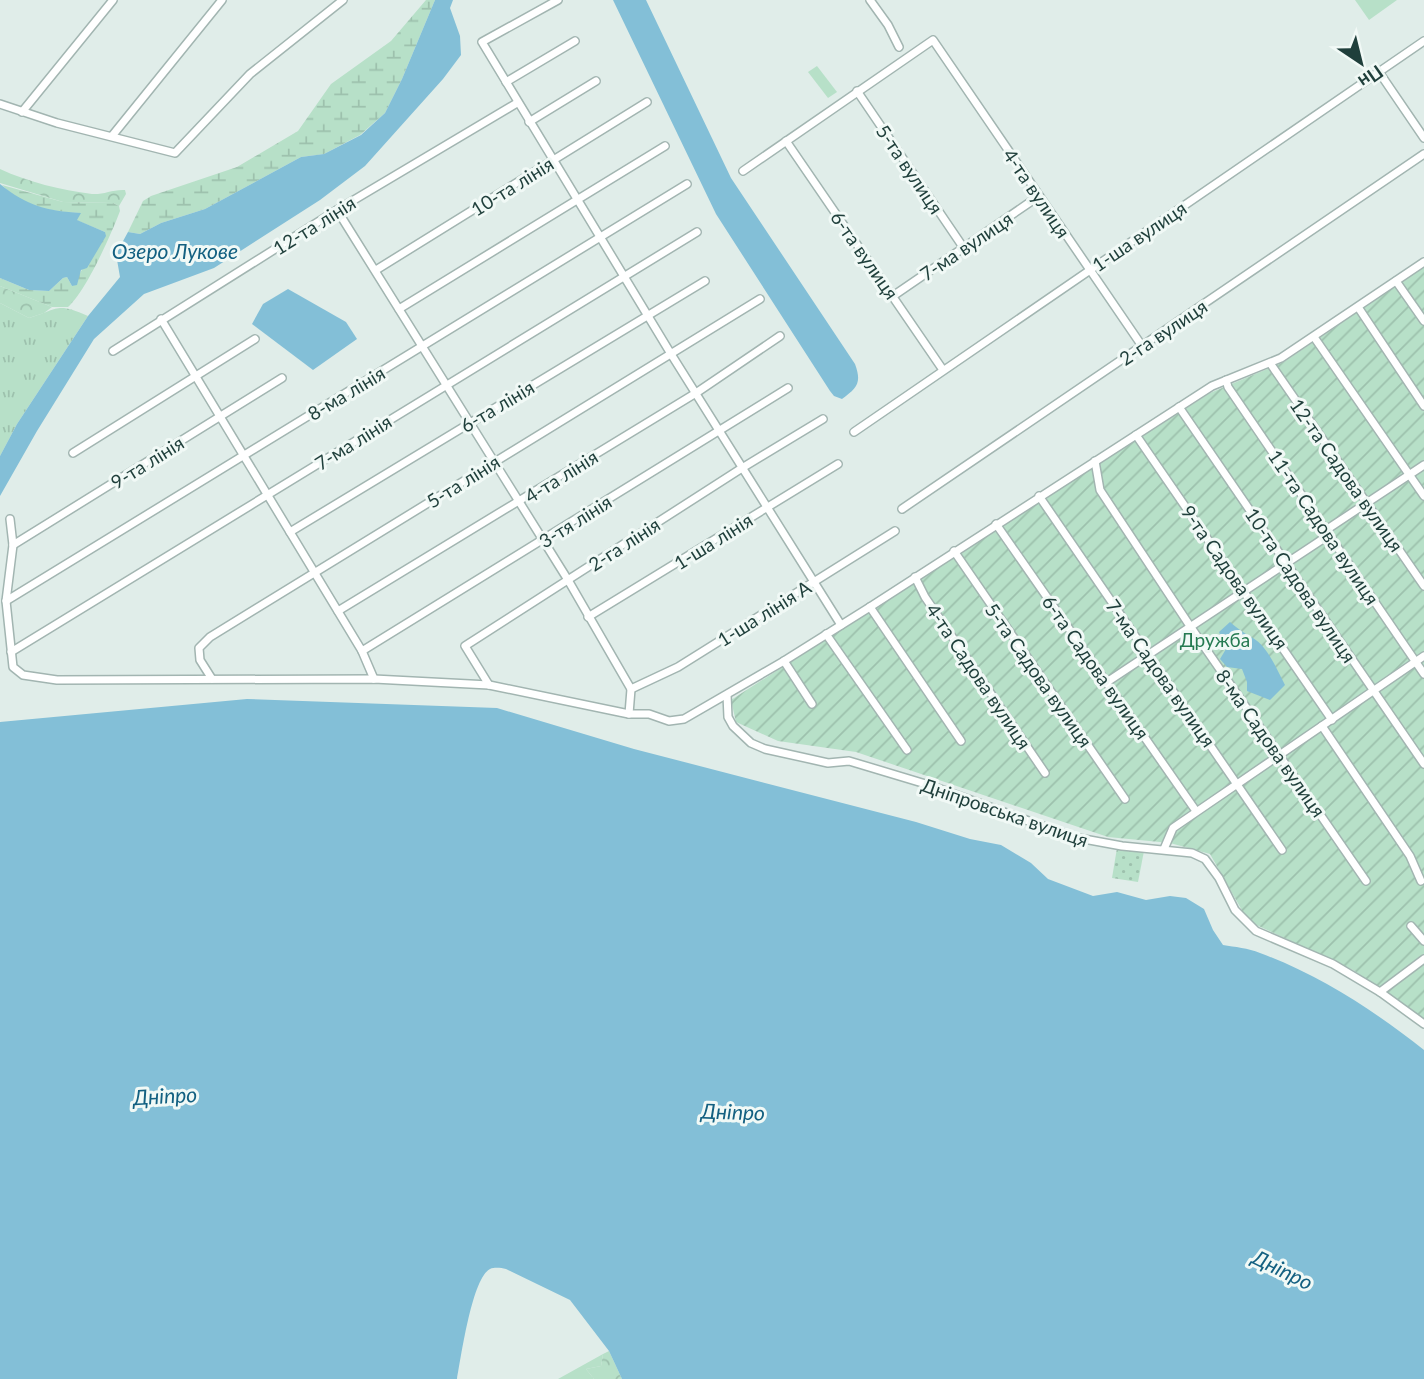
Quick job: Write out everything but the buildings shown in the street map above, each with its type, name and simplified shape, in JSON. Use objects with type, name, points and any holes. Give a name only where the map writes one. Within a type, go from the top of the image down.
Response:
[{"type":"street","points":[[22,112],[113,0]]},
{"type":"street","points":[[112,136],[222,0]]},
{"type":"street","points":[[0,104],[175,153],[250,74],[343,0]]},
{"type":"street","points":[[558,0],[481,42],[671,354],[841,625]]},
{"type":"street","points":[[870,0],[888,25],[899,47]]},
{"type":"street","name":"4-та вулиця","points":[[857,91],[933,40],[1142,346]]},
{"type":"street","points":[[506,82],[575,41]]},
{"type":"street","name":"1-ша вулиця","points":[[854,432],[1424,41]]},
{"type":"street","points":[[1379,72],[1424,138]]},
{"type":"street","points":[[529,122],[596,80]]},
{"type":"street","points":[[743,171],[857,91]]},
{"type":"street","name":"5-та вулиця","points":[[857,91],[963,247]]},
{"type":"street","name":"10-та лінія","points":[[376,270],[647,102]]},
{"type":"street","name":"12-та лінія","points":[[113,351],[337,210],[517,103]]},
{"type":"street","name":"6-та вулиця","points":[[786,141],[943,370]]},
{"type":"street","points":[[399,309],[664,146]]},
{"type":"street","name":"2-га вулиця","points":[[902,509],[1424,154]]},
{"type":"street","name":"8-ма лінія","points":[[6,601],[687,184]]},
{"type":"street","name":"7-ма вулиця","points":[[893,296],[1039,196]]},
{"type":"street","points":[[337,210],[568,580],[631,689],[629,714]]},
{"type":"street","name":"7-ма лінія","points":[[11,652],[624,275],[697,233]]},
{"type":"street","points":[[10,519],[13,545],[6,601],[13,667],[23,675],[58,680],[374,679],[489,685],[629,714],[649,714],[669,721],[684,719],[870,607],[1212,386],[1270,363],[1314,337],[1424,262]]},
{"type":"street","name":"6-та лінія","points":[[290,532],[705,281]]},
{"type":"street","points":[[1396,281],[1424,321]]},
{"type":"street","name":"5-та лінія","points":[[212,679],[200,660],[199,648],[210,637],[760,299]]},
{"type":"street","points":[[1358,307],[1424,406]]},
{"type":"street","points":[[161,319],[362,651],[374,679]]},
{"type":"street","name":"4-та лінія","points":[[338,611],[696,393],[780,336]]},
{"type":"street","points":[[1314,337],[1424,496]]},
{"type":"street","points":[[72,453],[255,339]]},
{"type":"street","name":"12-та Садова вулиця","points":[[1270,363],[1424,586]]},
{"type":"street","name":"9-та лінія","points":[[13,545],[282,379]]},
{"type":"street","name":"11-та Садова вулиця","points":[[1226,380],[1228,387],[1424,674]]},
{"type":"street","name":"3-тя лінія","points":[[362,651],[788,388]]},
{"type":"street","name":"10-та Садова вулиця","points":[[1179,407],[1424,764]]},
{"type":"street","name":"2-га лінія","points":[[489,685],[465,646],[823,419]]},
{"type":"street","name":"9-та Садова вулиця","points":[[1136,435],[1332,720]]},
{"type":"street","name":"8-ма Садова вулиця","points":[[1095,461],[1100,490],[1366,881]]},
{"type":"street","name":"1-ша лінія","points":[[588,617],[838,464]]},
{"type":"street","points":[[1107,682],[1287,562],[1366,503],[1424,465]]},
{"type":"street","name":"7-ма Садова вулиця","points":[[1039,496],[1283,850]]},
{"type":"street","name":"6-та Садова вулиця","points":[[996,524],[1196,811]]},
{"type":"street","name":"1-ша лінія А","points":[[631,689],[678,667],[895,531]]},
{"type":"street","name":"5-та Садова вулиця","points":[[954,551],[1125,799]]},
{"type":"street","name":"4-та Садова вулиця","points":[[915,577],[925,597],[1045,773]]},
{"type":"street","points":[[870,607],[961,741]]},
{"type":"street","points":[[826,634],[907,750]]},
{"type":"street","points":[[1164,849],[1172,828],[1424,656]]},
{"type":"street","points":[[784,661],[813,704]]},
{"type":"street","name":"Дніпровська вулиця","points":[[727,695],[728,717],[733,726],[751,743],[765,749],[828,763],[849,761],[929,785],[1073,837],[1122,846],[1192,853],[1205,859],[1219,878],[1235,909],[1256,931],[1333,964],[1380,992],[1424,1024]]},
{"type":"street","points":[[1322,726],[1410,856],[1421,881]]},
{"type":"street","points":[[1411,926],[1424,941]]},
{"type":"street","points":[[1380,992],[1424,959]]},
{"type":"green space","points":[[426,0],[435,0],[402,79],[385,113],[360,135],[324,154],[301,157],[205,209],[161,223],[140,234],[128,232],[143,201],[151,196],[237,167],[298,131],[331,84],[391,41]]},
{"type":"green space","points":[[1355,0],[1397,0],[1369,20]]},
{"type":"green space","points":[[817,66],[837,92],[828,98],[808,72]]},
{"type":"green space","points":[[0,169],[33,182],[68,190],[96,194],[125,190],[126,194],[119,206],[113,203],[63,202],[0,183]]},
{"type":"green space","points":[[2,185],[63,202],[113,203],[119,206],[120,211],[111,234],[97,262],[68,307],[52,307],[0,286],[0,278],[29,290],[49,291],[67,277],[72,286],[105,232],[76,220],[80,213],[38,207],[19,199]]},
{"type":"green space","name":"Дружба","points":[[1424,267],[1424,1020],[1353,970],[1248,921],[1210,854],[1170,843],[1108,837],[856,752],[778,741],[736,722],[731,700],[1210,393],[1284,362]]},
{"type":"green space","points":[[0,286],[52,307],[29,318],[0,303]]},
{"type":"green space","points":[[0,303],[29,318],[58,308],[70,309],[88,316],[17,424],[0,456]]},
{"type":"green space","points":[[1117,848],[1144,851],[1138,882],[1112,878]]},
{"type":"green space","points":[[609,1351],[622,1379],[594,1379],[586,1369],[601,1366],[603,1354]]},
{"type":"green space","points":[[603,1354],[601,1366],[586,1369],[594,1379],[558,1379]]},
{"type":"water","name":"Озеро Лукове","points":[[435,0],[453,0],[450,8],[460,36],[461,55],[443,79],[365,166],[320,200],[214,268],[144,294],[94,339],[0,496],[0,456],[17,424],[88,316],[120,277],[116,254],[128,232],[140,234],[161,223],[205,209],[301,157],[324,154],[361,135],[385,113]]},
{"type":"water","points":[[613,0],[646,0],[731,178],[855,364],[857,384],[842,399],[830,391],[716,214]]},
{"type":"water","points":[[0,184],[19,198],[38,206],[81,213],[77,220],[105,232],[106,236],[87,268],[81,270],[77,285],[72,286],[67,277],[49,291],[29,290],[0,278]]},
{"type":"water","points":[[288,289],[346,322],[357,339],[313,370],[252,324],[263,304]]},
{"type":"water","points":[[1230,622],[1258,642],[1268,653],[1285,685],[1270,700],[1247,691],[1242,669],[1227,667],[1220,659],[1226,649],[1219,632]]},
{"type":"water","name":"Дніпро","points":[[247,699],[497,708],[634,749],[1001,845],[1031,863],[1048,879],[1093,896],[1117,892],[1146,900],[1170,896],[1186,898],[1204,909],[1223,945],[1255,951],[1304,972],[1386,1021],[1424,1050],[1424,1379],[622,1379],[609,1351],[570,1300],[506,1269],[496,1268],[490,1269],[484,1275],[478,1287],[468,1320],[457,1379],[0,1379],[0,722]]}]
